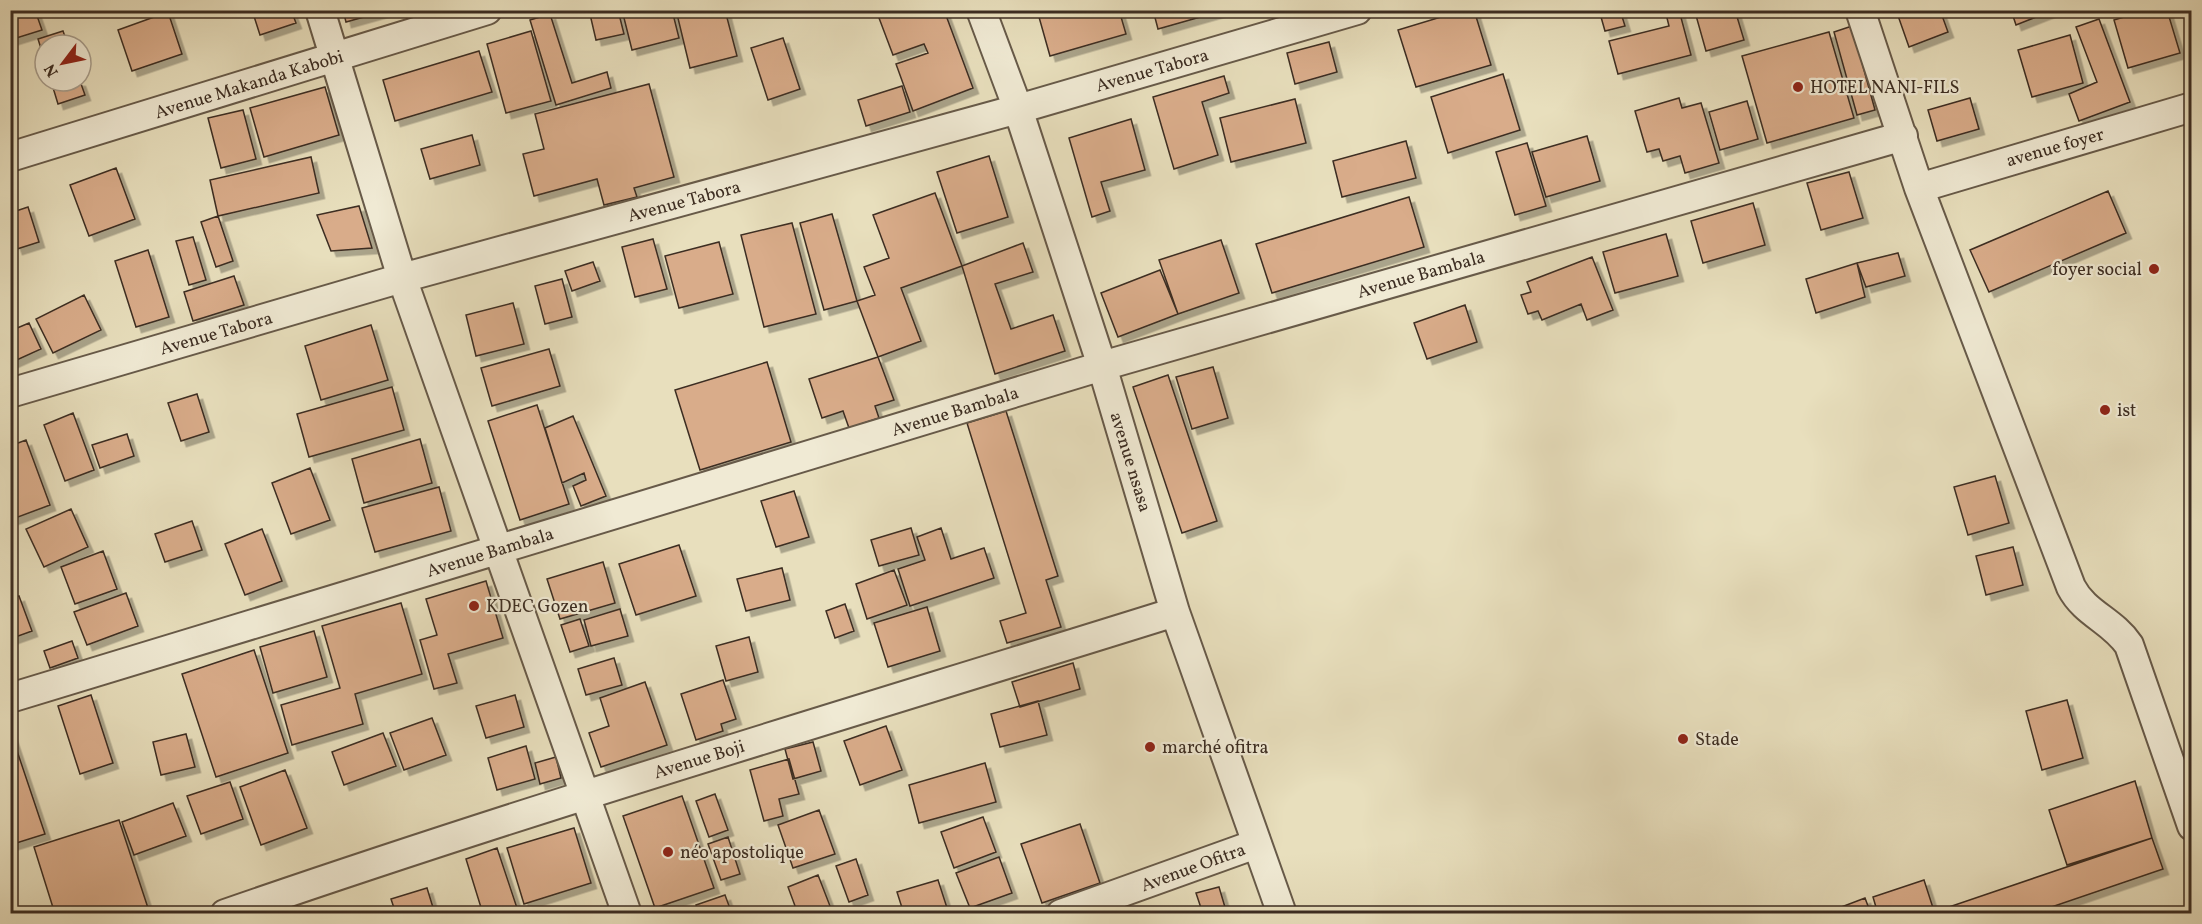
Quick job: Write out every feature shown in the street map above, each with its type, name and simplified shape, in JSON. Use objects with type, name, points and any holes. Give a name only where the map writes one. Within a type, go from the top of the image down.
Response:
[{"type":"street","points":[[320,10],[402,278],[627,914]]},
{"type":"street","name":"Avenue Makanda Kabobi","points":[[10,157],[487,10]]},
{"type":"street","name":"avenue nsasa","points":[[981,10],[1018,109],[1102,366],[1175,612],[1282,914]]},
{"type":"street","name":"Avenue Tabora","points":[[10,393],[402,278],[1018,109],[1357,10]]},
{"type":"street","points":[[1860,10],[1920,188],[2071,587],[2079,603],[2119,629],[2129,645],[2192,826]]},
{"type":"street","name":"avenue foyer","points":[[1920,188],[2192,107]]},
{"type":"street","name":"Avenue Bambala","points":[[10,698],[1102,366],[1903,136]]},
{"type":"street","name":"Avenue Boji","points":[[225,914],[433,842],[1175,612]]},
{"type":"street","name":"Avenue Ofitra","points":[[1061,914],[1256,844]]},
{"type":"building","points":[[10,10],[35,10],[42,30],[10,40]]},
{"type":"building","points":[[252,10],[291,10],[296,23],[260,35]]},
{"type":"building","points":[[343,10],[389,10],[346,22]]},
{"type":"building","points":[[589,10],[618,10],[624,34],[596,40]]},
{"type":"building","points":[[622,10],[672,10],[679,38],[632,50]]},
{"type":"building","points":[[676,10],[725,10],[737,56],[690,68]]},
{"type":"building","points":[[876,10],[944,10],[973,88],[913,111],[896,64],[928,53],[924,44],[893,55]]},
{"type":"building","points":[[1037,10],[1119,10],[1126,34],[1050,56]]},
{"type":"building","points":[[1153,10],[1225,10],[1158,29]]},
{"type":"building","points":[[1464,10],[1474,10],[1491,65],[1416,87],[1398,30]]},
{"type":"building","points":[[1599,10],[1620,10],[1625,26],[1605,31]]},
{"type":"building","points":[[1665,10],[1679,10],[1691,55],[1618,74],[1609,41],[1669,26]]},
{"type":"building","points":[[1735,10],[1744,40],[1706,51],[1695,12]]},
{"type":"building","points":[[1896,10],[1940,10],[1948,32],[1909,47]]},
{"type":"building","points":[[2011,10],[2054,10],[2016,25]]},
{"type":"building","points":[[2147,10],[2167,10],[2180,53],[2128,68],[2114,20]]},
{"type":"building","points":[[168,12],[182,54],[132,71],[118,30]]},
{"type":"building","points":[[550,14],[572,83],[607,72],[611,88],[556,105],[530,20]]},
{"type":"building","points":[[2099,19],[2130,102],[2079,121],[2069,94],[2097,82],[2076,27]]},
{"type":"building","points":[[1852,26],[1875,110],[1857,115],[1834,32]]},
{"type":"building","points":[[531,31],[551,101],[506,113],[487,44]]},
{"type":"building","name":"HOTEL NANI-FILS","points":[[1829,32],[1854,118],[1767,143],[1742,56]]},
{"type":"building","points":[[2070,35],[2083,83],[2032,97],[2018,50]]},
{"type":"building","points":[[783,38],[800,89],[768,100],[751,48]]},
{"type":"building","points":[[1329,42],[1337,72],[1295,84],[1287,53]]},
{"type":"building","points":[[479,51],[492,92],[395,121],[383,80]]},
{"type":"building","points":[[1503,74],[1520,130],[1448,153],[1431,97]]},
{"type":"building","points":[[1224,76],[1229,93],[1202,102],[1218,155],[1174,169],[1153,97]]},
{"type":"building","points":[[649,84],[674,177],[634,188],[637,197],[604,205],[597,179],[534,196],[523,154],[544,149],[535,114]]},
{"type":"building","points":[[902,86],[910,112],[866,126],[858,100]]},
{"type":"building","points":[[325,87],[339,135],[264,157],[250,108]]},
{"type":"building","points":[[55,93],[84,93],[85,95],[58,104]]},
{"type":"building","points":[[1679,98],[1682,108],[1701,103],[1719,163],[1685,173],[1680,156],[1663,161],[1659,149],[1647,152],[1635,111]]},
{"type":"building","points":[[1970,98],[1979,129],[1937,141],[1928,110]]},
{"type":"building","points":[[1295,99],[1306,143],[1231,162],[1220,118]]},
{"type":"building","points":[[1747,101],[1758,139],[1720,150],[1709,112]]},
{"type":"building","points":[[243,110],[256,159],[221,168],[208,118]]},
{"type":"building","points":[[1131,119],[1145,170],[1101,182],[1110,211],[1092,217],[1069,138]]},
{"type":"building","points":[[472,135],[480,165],[430,179],[421,149]]},
{"type":"building","points":[[1587,136],[1600,181],[1546,197],[1532,152]]},
{"type":"building","points":[[1406,141],[1416,178],[1342,197],[1333,161]]},
{"type":"building","points":[[1527,143],[1546,206],[1515,215],[1496,152]]},
{"type":"building","points":[[989,156],[1008,217],[957,233],[937,172]]},
{"type":"building","points":[[311,157],[319,193],[218,216],[210,180]]},
{"type":"building","points":[[116,168],[135,219],[89,236],[70,185]]},
{"type":"building","points":[[1849,172],[1863,218],[1821,230],[1807,183]]},
{"type":"building","points":[[2108,191],[2126,233],[1989,292],[1970,250]]},
{"type":"building","points":[[935,193],[962,266],[901,288],[921,341],[878,357],[857,301],[875,295],[864,267],[889,258],[873,215]]},
{"type":"building","points":[[1409,197],[1424,247],[1272,293],[1256,244]]},
{"type":"building","points":[[1753,203],[1765,245],[1703,263],[1691,221]]},
{"type":"building","points":[[359,206],[372,248],[331,251],[317,215]]},
{"type":"building","points":[[28,207],[39,242],[17,249],[10,230],[10,213]]},
{"type":"building","points":[[832,214],[857,301],[824,310],[800,223]]},
{"type":"building","points":[[218,216],[233,261],[216,267],[201,222]]},
{"type":"building","points":[[792,223],[816,314],[764,327],[741,235]]},
{"type":"building","points":[[1666,234],[1678,276],[1615,293],[1603,252]]},
{"type":"building","points":[[193,237],[206,280],[189,285],[176,241]]},
{"type":"building","points":[[653,239],[667,289],[635,297],[622,247]]},
{"type":"building","points":[[1221,240],[1239,293],[1178,314],[1159,260]]},
{"type":"building","points":[[719,242],[733,294],[679,308],[665,256]]},
{"type":"building","points":[[1023,243],[1033,272],[995,284],[1011,329],[1053,315],[1065,351],[995,374],[962,266]]},
{"type":"building","points":[[148,250],[169,317],[136,327],[115,261]]},
{"type":"building","points":[[1898,253],[1905,276],[1866,287],[1857,263]]},
{"type":"building","points":[[1592,257],[1613,310],[1587,320],[1581,304],[1542,320],[1538,311],[1528,314],[1521,295],[1531,292],[1527,282]]},
{"type":"building","points":[[593,262],[600,281],[572,291],[565,271]]},
{"type":"building","points":[[1857,263],[1865,297],[1816,313],[1806,279]]},
{"type":"building","points":[[1160,270],[1178,314],[1118,337],[1101,293]]},
{"type":"building","points":[[234,276],[244,305],[193,321],[184,292]]},
{"type":"building","points":[[562,279],[572,317],[545,324],[535,286]]},
{"type":"building","points":[[84,295],[101,330],[53,353],[36,319]]},
{"type":"building","points":[[513,303],[524,344],[476,356],[466,315]]},
{"type":"building","points":[[1465,305],[1477,342],[1427,359],[1414,323]]},
{"type":"building","points":[[29,323],[41,349],[10,363],[10,331]]},
{"type":"building","points":[[371,325],[388,380],[321,400],[305,346]]},
{"type":"building","points":[[549,349],[560,386],[492,406],[481,368]]},
{"type":"building","points":[[878,357],[894,400],[875,406],[879,418],[849,428],[843,411],[822,418],[809,379]]},
{"type":"building","points":[[767,362],[791,442],[700,470],[675,390]]},
{"type":"building","points":[[1213,367],[1228,418],[1192,429],[1176,377]]},
{"type":"building","points":[[1168,375],[1217,521],[1182,533],[1133,387]]},
{"type":"building","points":[[392,387],[404,430],[309,457],[297,414]]},
{"type":"building","points":[[197,394],[209,432],[181,441],[168,403]]},
{"type":"building","points":[[537,405],[569,504],[520,520],[488,421]]},
{"type":"building","points":[[1006,411],[1058,576],[1046,580],[1061,627],[1007,643],[1000,621],[1026,613],[967,423]]},
{"type":"building","points":[[73,413],[94,470],[65,481],[44,425]]},
{"type":"building","points":[[573,416],[606,496],[581,506],[573,486],[586,480],[584,473],[562,483],[545,428]]},
{"type":"building","points":[[127,434],[134,456],[100,468],[92,445]]},
{"type":"building","points":[[420,439],[432,483],[364,503],[352,459]]},
{"type":"building","points":[[26,440],[50,505],[10,520],[10,446]]},
{"type":"building","points":[[310,468],[330,520],[291,534],[272,483]]},
{"type":"building","points":[[1995,476],[2009,523],[1968,535],[1954,487]]},
{"type":"building","points":[[439,487],[451,531],[375,552],[362,508]]},
{"type":"building","points":[[794,491],[809,537],[776,547],[761,501]]},
{"type":"building","points":[[71,509],[88,547],[44,567],[26,529]]},
{"type":"building","points":[[192,521],[202,550],[165,562],[155,534]]},
{"type":"building","points":[[911,528],[919,555],[879,566],[871,540]]},
{"type":"building","points":[[941,528],[951,559],[984,548],[994,578],[910,606],[898,569],[925,560],[917,537]]},
{"type":"building","points":[[262,529],[282,581],[245,595],[225,544]]},
{"type":"building","points":[[679,545],[696,596],[636,615],[619,564]]},
{"type":"building","points":[[2013,547],[2023,585],[1986,595],[1976,556]]},
{"type":"building","points":[[103,551],[117,589],[75,604],[61,567]]},
{"type":"building","points":[[603,562],[615,603],[560,619],[547,579]]},
{"type":"building","points":[[782,568],[790,600],[746,611],[737,579]]},
{"type":"building","points":[[894,570],[907,605],[867,619],[856,584]]},
{"type":"building","points":[[486,581],[503,638],[448,654],[457,683],[434,689],[420,640],[437,635],[426,599]]},
{"type":"building","points":[[126,593],[138,626],[87,645],[74,612]]},
{"type":"building","points":[[19,596],[32,631],[10,639],[10,599]]},
{"type":"building","points":[[401,603],[422,674],[355,694],[363,724],[292,745],[281,705],[340,688],[322,626]]},
{"type":"building","points":[[845,604],[854,631],[835,638],[826,611]]},
{"type":"building","points":[[927,607],[940,651],[888,667],[874,623]]},
{"type":"building","points":[[620,609],[628,636],[591,646],[584,620]]},
{"type":"building","points":[[580,619],[589,646],[570,652],[561,625]]},
{"type":"building","points":[[314,631],[327,677],[273,693],[260,647]]},
{"type":"building","points":[[749,637],[758,672],[726,681],[716,646]]},
{"type":"building","points":[[72,641],[78,658],[50,668],[44,651]]},
{"type":"building","points":[[254,650],[288,753],[216,777],[182,674]]},
{"type":"building","points":[[614,658],[622,685],[586,695],[578,669]]},
{"type":"building","points":[[1073,663],[1080,689],[1020,707],[1012,682]]},
{"type":"building","points":[[723,680],[736,719],[721,724],[723,731],[696,740],[681,694]]},
{"type":"building","points":[[645,682],[667,745],[601,767],[589,733],[609,726],[600,698]]},
{"type":"building","points":[[91,695],[113,763],[80,774],[58,706]]},
{"type":"building","points":[[515,695],[524,727],[486,738],[476,706]]},
{"type":"building","points":[[2067,700],[2083,758],[2042,770],[2026,711]]},
{"type":"building","points":[[1038,701],[1047,735],[1000,747],[991,714]]},
{"type":"building","points":[[432,718],[446,755],[404,770],[390,733]]},
{"type":"building","points":[[886,726],[902,770],[860,785],[844,741]]},
{"type":"building","points":[[10,730],[45,834],[10,845]]},
{"type":"building","points":[[383,733],[396,766],[344,785],[332,752]]},
{"type":"building","points":[[186,734],[195,767],[161,775],[153,742]]},
{"type":"building","points":[[813,742],[821,771],[793,779],[785,749]]},
{"type":"building","points":[[526,746],[535,779],[497,790],[488,758]]},
{"type":"building","points":[[556,757],[561,778],[540,784],[535,763]]},
{"type":"building","points":[[789,759],[799,794],[779,799],[783,816],[764,821],[750,770]]},
{"type":"building","points":[[985,763],[996,802],[919,823],[909,785]]},
{"type":"building","points":[[285,770],[307,828],[261,845],[240,787]]},
{"type":"building","points":[[2135,781],[2152,838],[2067,865],[2049,810]]},
{"type":"building","points":[[230,782],[243,819],[201,834],[187,796]]},
{"type":"building","points":[[715,794],[728,830],[709,837],[696,801]]},
{"type":"building","name":"néo apostolique","points":[[682,796],[714,888],[655,908],[623,816]]},
{"type":"building","points":[[173,803],[186,836],[134,855],[122,822]]},
{"type":"building","points":[[819,810],[835,854],[793,868],[778,825]]},
{"type":"building","points":[[983,817],[996,852],[954,868],[941,832]]},
{"type":"building","points":[[119,820],[150,914],[55,914],[34,847]]},
{"type":"building","points":[[1080,824],[1100,883],[1042,903],[1021,844]]},
{"type":"building","points":[[574,828],[591,883],[524,904],[507,848]]},
{"type":"building","points":[[728,837],[740,874],[721,880],[708,844]]},
{"type":"building","points":[[2152,838],[2163,869],[2031,914],[1947,914],[1946,908]]},
{"type":"building","points":[[497,848],[517,908],[501,914],[483,914],[466,859]]},
{"type":"building","points":[[999,857],[1012,893],[970,908],[956,873]]},
{"type":"building","points":[[856,859],[868,895],[849,902],[836,866]]},
{"type":"building","points":[[818,875],[830,906],[812,914],[798,914],[788,887]]},
{"type":"building","points":[[938,880],[949,914],[904,914],[897,892]]},
{"type":"building","points":[[1924,880],[1935,914],[1878,914],[1873,897]]},
{"type":"building","points":[[1219,887],[1227,914],[1203,914],[1196,893]]},
{"type":"building","points":[[427,888],[435,914],[396,914],[391,899]]},
{"type":"building","points":[[725,895],[732,914],[699,914],[696,905]]},
{"type":"building","points":[[1865,898],[1871,914],[1823,914]]},
{"type":"place","name":"HOTEL NANI-FILS","points":[[1798,87]]},
{"type":"place","name":"foyer social","points":[[2154,269]]},
{"type":"place","name":"ist","points":[[2105,410]]},
{"type":"place","name":"KDEC Gozen","points":[[474,606]]},
{"type":"place","name":"Stade","points":[[1683,739]]},
{"type":"place","name":"marché ofitra","points":[[1150,747]]},
{"type":"place","name":"néo apostolique","points":[[668,852]]}]
